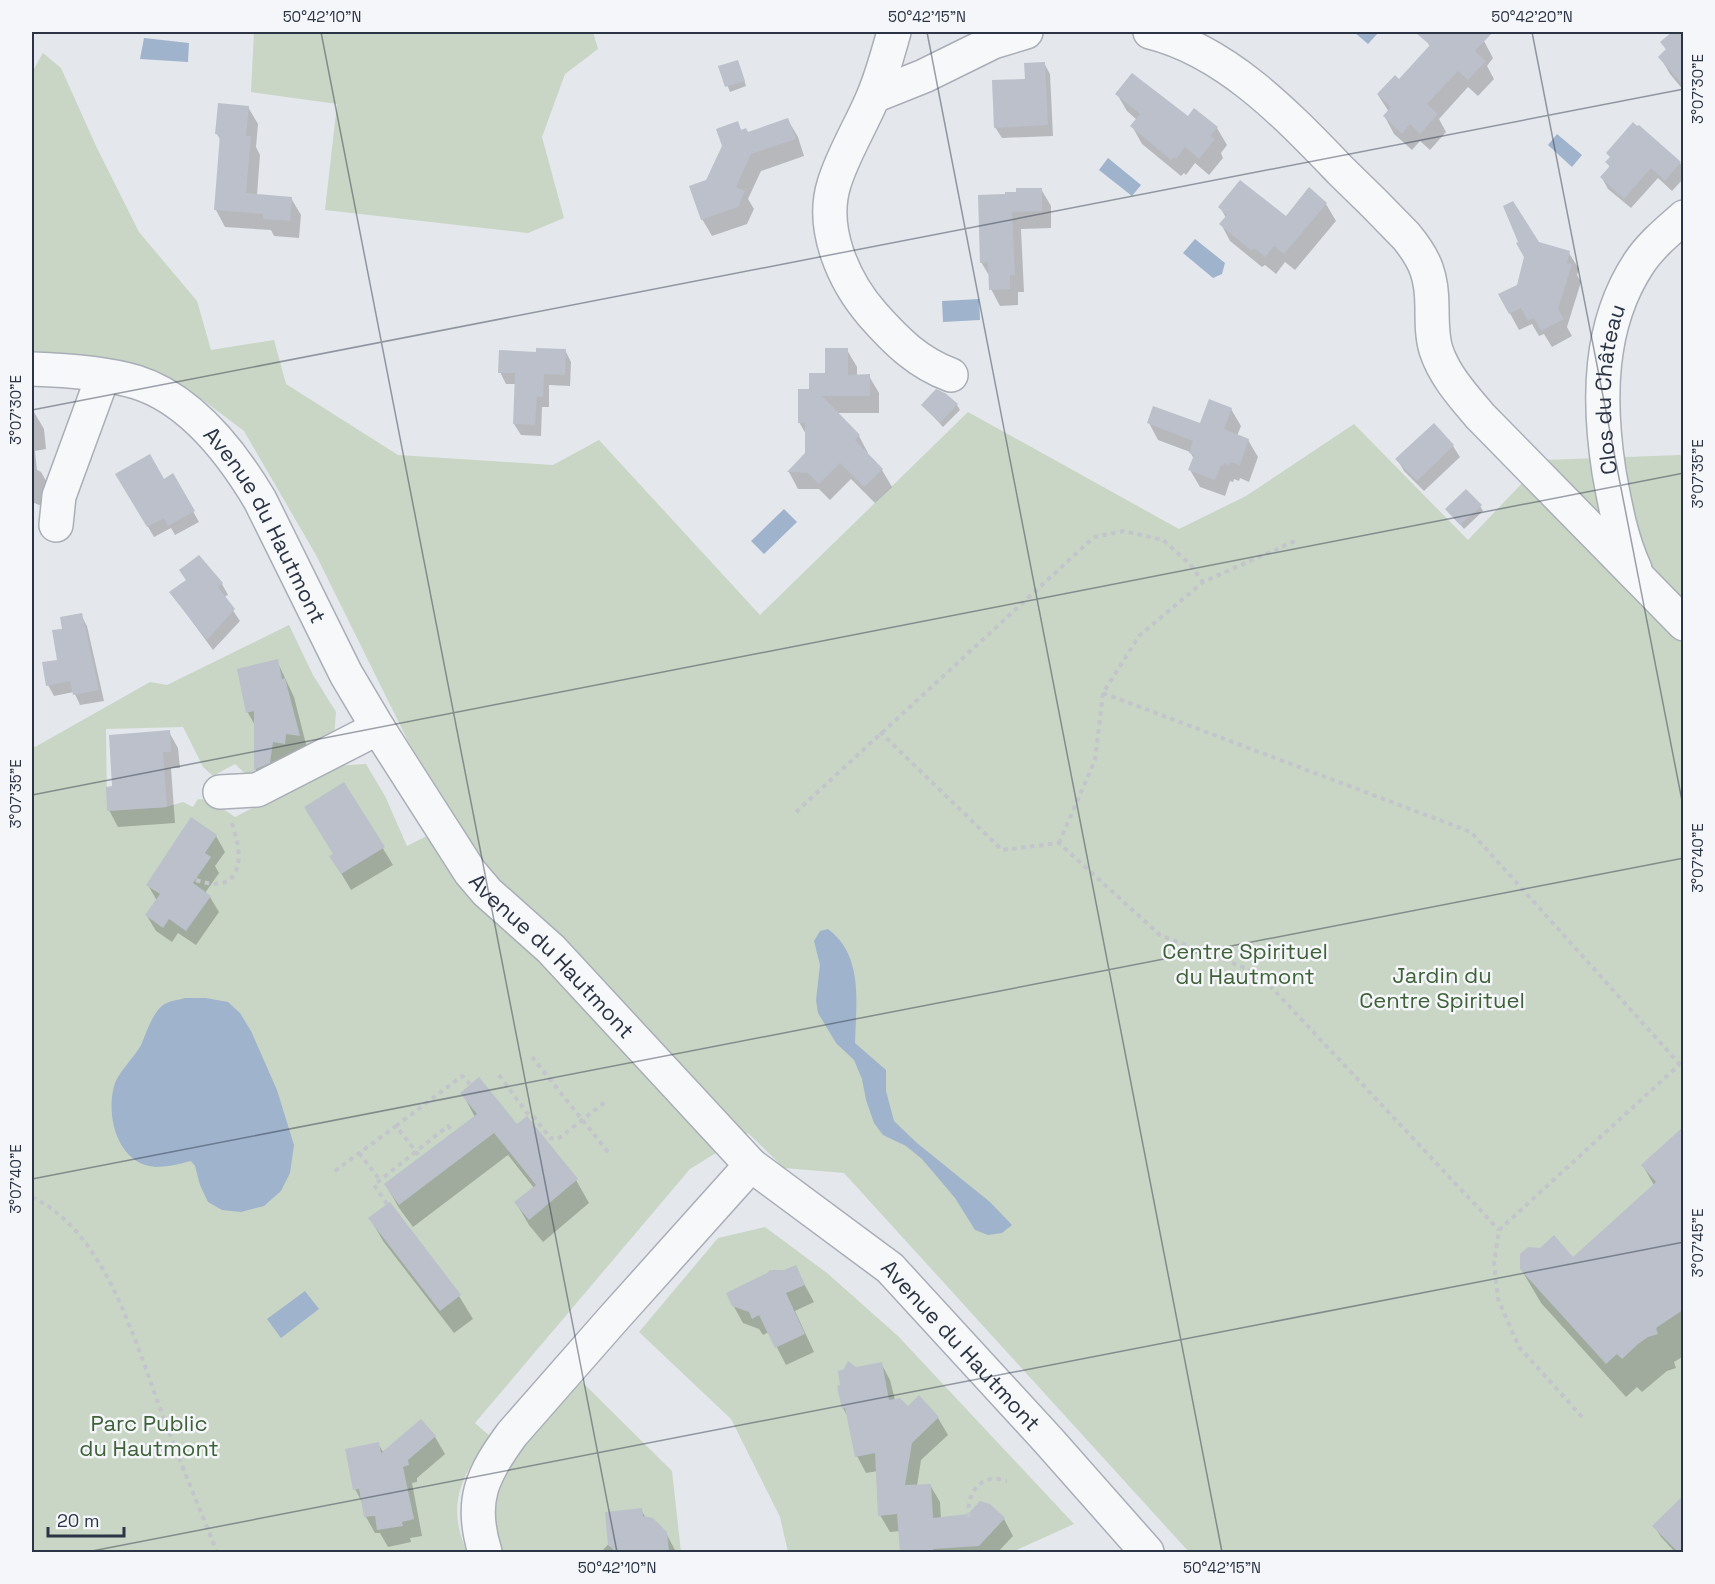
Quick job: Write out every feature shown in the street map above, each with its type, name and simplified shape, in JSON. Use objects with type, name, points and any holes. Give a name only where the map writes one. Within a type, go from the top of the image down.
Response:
[{"type":"street","points":[[894,32],[873,96],[834,185],[830,205],[833,239],[846,272],[866,307],[902,346],[933,368],[951,375]]},
{"type":"street","points":[[873,96],[924,76],[993,42],[1026,32]]},
{"type":"street","points":[[1150,32],[1176,40],[1211,58],[1259,93],[1317,146],[1406,236],[1418,251],[1429,275],[1435,348],[1451,379],[1480,416],[1683,624]]},
{"type":"street","name":"Clos du Château","points":[[1639,579],[1626,548],[1608,464],[1603,428],[1604,360],[1613,320],[1639,263],[1666,232],[1683,217]]},
{"type":"street","name":"Avenue du Hautmont","points":[[32,369],[76,372],[137,383],[168,398],[207,430],[236,463],[260,500],[346,674],[470,872],[499,904],[551,949],[751,1165],[890,1268],[1147,1552]]},
{"type":"street","points":[[56,525],[59,496],[103,376]]},
{"type":"street","points":[[225,804],[378,728]]},
{"type":"street","points":[[485,1552],[480,1533],[479,1498],[488,1468],[512,1434],[751,1165]]},
{"type":"path","points":[[796,812],[880,732],[1094,537],[1124,531],[1163,540],[1190,564],[1203,582]]},
{"type":"path","points":[[1059,843],[1095,760],[1102,693],[1139,636],[1203,582],[1295,541]]},
{"type":"path","points":[[1102,693],[1471,832],[1683,1069]]},
{"type":"path","points":[[880,732],[1002,850],[1059,843],[1160,935],[1258,973],[1499,1230]]},
{"type":"path","points":[[196,880],[216,884],[233,877],[238,868],[239,850],[235,830],[225,804]]},
{"type":"path","points":[[532,1057],[608,1152]]},
{"type":"path","points":[[1582,1417],[1519,1347],[1498,1299],[1494,1263],[1499,1230],[1679,1065]]},
{"type":"path","points":[[499,1075],[527,1113],[550,1138],[558,1139],[605,1102]]},
{"type":"path","points":[[335,1171],[462,1076],[470,1084]]},
{"type":"path","points":[[396,1126],[420,1157]]},
{"type":"path","points":[[387,1204],[374,1185],[447,1126],[453,1132]]},
{"type":"path","points":[[438,1134],[443,1140]]},
{"type":"path","points":[[359,1153],[380,1180]]},
{"type":"path","points":[[32,1197],[59,1215],[91,1250],[111,1285],[138,1347],[162,1416],[217,1552]]},
{"type":"path","points":[[969,1517],[968,1503],[971,1494],[981,1484],[992,1479],[1007,1481]]},
{"type":"green space","points":[[254,32],[593,32],[598,49],[565,74],[542,137],[564,218],[528,233],[325,210],[337,104],[251,92]]},
{"type":"green space","points":[[43,53],[61,68],[96,146],[139,232],[197,301],[211,350],[274,340],[286,384],[398,455],[553,465],[599,440],[760,615],[968,412],[1179,529],[1246,496],[1354,424],[1468,540],[1544,460],[1680,455],[1684,459],[1683,1552],[1189,1552],[844,1173],[784,1168],[748,1133],[690,1169],[475,1423],[491,1437],[465,1478],[457,1505],[461,1535],[467,1552],[32,1552],[32,744],[35,747],[150,682],[167,685],[289,625],[313,675],[336,712],[334,739],[252,780],[235,764],[213,776],[203,767],[183,727],[106,729],[107,811],[166,807],[183,802],[193,807],[198,799],[210,800],[235,817],[334,766],[366,764],[385,796],[407,846],[458,820],[409,743],[316,555],[244,431],[183,385],[110,363],[32,359],[32,72]]},
{"type":"green space","points":[[765,1227],[827,1273],[898,1336],[1074,1524],[1012,1552],[788,1552],[780,1517],[731,1419],[639,1332],[718,1238]]},
{"type":"green space","points":[[576,1376],[672,1471],[681,1552],[497,1552],[491,1483]]},
{"type":"water","points":[[1354,32],[1379,32],[1368,44]]},
{"type":"water","points":[[144,38],[189,43],[188,62],[140,59]]},
{"type":"water","points":[[1557,134],[1582,155],[1572,167],[1548,145]]},
{"type":"water","points":[[1108,158],[1141,185],[1132,196],[1099,170]]},
{"type":"water","points":[[1195,239],[1225,263],[1222,274],[1213,278],[1183,253]]},
{"type":"water","points":[[979,299],[980,320],[943,322],[942,301]]},
{"type":"water","points":[[784,509],[797,522],[764,554],[751,541]]},
{"type":"water","points":[[828,929],[840,940],[853,966],[856,996],[855,1043],[886,1070],[886,1091],[894,1121],[917,1143],[990,1202],[1012,1225],[1002,1233],[988,1235],[975,1230],[955,1198],[922,1159],[906,1146],[883,1135],[874,1123],[862,1079],[854,1060],[836,1043],[818,1013],[816,1000],[820,965],[814,941],[820,931]]},
{"type":"water","points":[[185,998],[206,998],[228,1002],[240,1013],[251,1031],[277,1090],[294,1145],[290,1173],[281,1191],[264,1206],[241,1212],[222,1210],[208,1202],[191,1161],[159,1167],[142,1164],[131,1157],[117,1135],[113,1122],[112,1095],[117,1078],[141,1045],[159,1009],[168,1002]]},
{"type":"water","points":[[305,1291],[319,1309],[281,1338],[267,1319]]},
{"type":"building","points":[[1415,32],[1493,32],[1475,51],[1486,61],[1468,80],[1458,71],[1427,104],[1438,114],[1420,134],[1410,124],[1402,134],[1383,116],[1391,107],[1377,94],[1395,75],[1399,79],[1430,45]]},
{"type":"building","points":[[1672,32],[1683,32],[1683,85],[1658,57],[1666,49],[1660,42]]},
{"type":"building","points":[[738,60],[745,81],[725,87],[718,66]]},
{"type":"building","points":[[1045,62],[1048,125],[994,128],[992,80],[1025,79],[1024,63]]},
{"type":"building","points":[[1132,73],[1188,116],[1194,108],[1218,127],[1210,136],[1215,139],[1199,159],[1185,147],[1176,159],[1174,157],[1171,160],[1130,126],[1140,114],[1115,94]]},
{"type":"building","points":[[218,103],[249,106],[246,136],[251,136],[246,193],[292,197],[290,221],[263,219],[263,214],[214,210],[220,135],[215,134]]},
{"type":"building","points":[[788,118],[796,139],[751,154],[736,187],[745,191],[738,207],[701,220],[689,186],[706,180],[722,146],[716,129],[738,121],[741,130],[746,128],[748,132]]},
{"type":"building","points":[[1633,122],[1681,162],[1665,181],[1651,168],[1624,199],[1600,177],[1610,166],[1605,162],[1610,157],[1606,153]]},
{"type":"building","points":[[1240,180],[1286,216],[1309,187],[1327,203],[1284,254],[1274,246],[1265,257],[1254,248],[1252,251],[1219,224],[1227,215],[1218,207]]},
{"type":"building","points":[[1016,188],[1042,188],[1042,211],[1012,212],[1015,275],[1010,275],[1010,289],[989,290],[988,262],[980,263],[978,195],[1016,192]]},
{"type":"building","points":[[1513,201],[1539,242],[1570,251],[1567,263],[1572,264],[1558,309],[1564,319],[1541,331],[1534,318],[1528,321],[1521,308],[1509,314],[1498,294],[1517,285],[1524,257],[1516,243],[1518,242],[1503,206]]},
{"type":"building","points":[[536,348],[566,349],[565,375],[544,374],[543,397],[537,396],[535,425],[513,424],[515,373],[498,373],[499,350],[536,352]]},
{"type":"building","points":[[825,348],[848,348],[848,375],[870,374],[870,396],[822,396],[860,435],[855,440],[883,469],[864,487],[840,463],[819,484],[808,473],[787,472],[805,453],[805,423],[798,423],[798,389],[809,389],[809,373],[825,373]]},
{"type":"building","points":[[936,389],[958,404],[940,423],[921,405]]},
{"type":"building","points":[[1209,399],[1232,408],[1224,429],[1249,439],[1240,465],[1231,462],[1229,465],[1224,463],[1215,480],[1188,470],[1194,455],[1189,453],[1193,441],[1147,423],[1153,406],[1200,423]]},
{"type":"building","points":[[1434,423],[1454,445],[1417,481],[1395,459]]},
{"type":"building","points":[[150,454],[164,479],[173,473],[195,511],[168,526],[164,518],[147,527],[115,474]]},
{"type":"building","points":[[1466,489],[1482,505],[1460,525],[1445,509]]},
{"type":"building","points":[[199,555],[223,583],[218,587],[235,609],[207,640],[169,592],[186,580],[179,570]]},
{"type":"building","points":[[82,613],[99,690],[73,695],[70,681],[46,686],[42,662],[57,660],[52,630],[62,629],[60,617]]},
{"type":"building","points":[[278,659],[300,736],[286,734],[285,744],[273,742],[270,763],[254,770],[254,711],[246,713],[237,669]]},
{"type":"building","points":[[170,730],[171,752],[163,752],[167,807],[107,811],[106,787],[112,786],[109,735]]},
{"type":"building","points":[[344,782],[385,847],[341,874],[329,856],[333,854],[304,807]]},
{"type":"building","points":[[191,817],[217,835],[205,853],[211,857],[193,883],[211,896],[186,931],[169,919],[163,928],[145,915],[160,894],[146,885]]},
{"type":"building","points":[[479,1077],[517,1124],[527,1116],[578,1179],[529,1220],[514,1202],[536,1185],[494,1133],[399,1205],[384,1184],[477,1114],[460,1093]]},
{"type":"building","points":[[1683,1127],[1683,1310],[1656,1328],[1658,1334],[1648,1337],[1622,1359],[1617,1354],[1606,1364],[1520,1269],[1520,1254],[1528,1247],[1540,1248],[1554,1235],[1573,1257],[1656,1182],[1641,1165]]},
{"type":"building","points":[[390,1202],[461,1295],[440,1311],[368,1218]]},
{"type":"building","points":[[796,1265],[805,1285],[786,1293],[805,1334],[775,1348],[759,1315],[752,1319],[749,1312],[732,1306],[726,1293],[770,1270],[784,1270]]},
{"type":"building","points":[[848,1361],[856,1367],[882,1362],[889,1400],[900,1398],[908,1406],[919,1395],[939,1417],[912,1443],[905,1485],[931,1484],[933,1518],[968,1514],[980,1501],[990,1504],[1005,1518],[979,1546],[933,1549],[934,1552],[900,1552],[897,1514],[878,1516],[875,1453],[855,1457],[845,1408],[842,1409],[837,1386],[840,1385],[838,1371],[844,1369]]},
{"type":"building","points":[[421,1419],[436,1436],[408,1460],[409,1465],[403,1467],[414,1519],[402,1522],[403,1526],[377,1530],[375,1516],[364,1517],[359,1489],[353,1490],[345,1449],[379,1442],[381,1453]]},
{"type":"building","points":[[1683,1496],[1683,1552],[1678,1552],[1652,1526]]},
{"type":"building","points":[[642,1508],[643,1516],[653,1518],[667,1532],[669,1552],[616,1552],[608,1545],[605,1512]]},
{"type":"park label","name":"Centre Spirituel du Hautmont","points":[[1245,964]]},
{"type":"park label","name":"Jardin du Centre Spirituel","points":[[1442,988]]},
{"type":"park label","name":"Parc Public du Hautmont","points":[[149,1436]]}]
